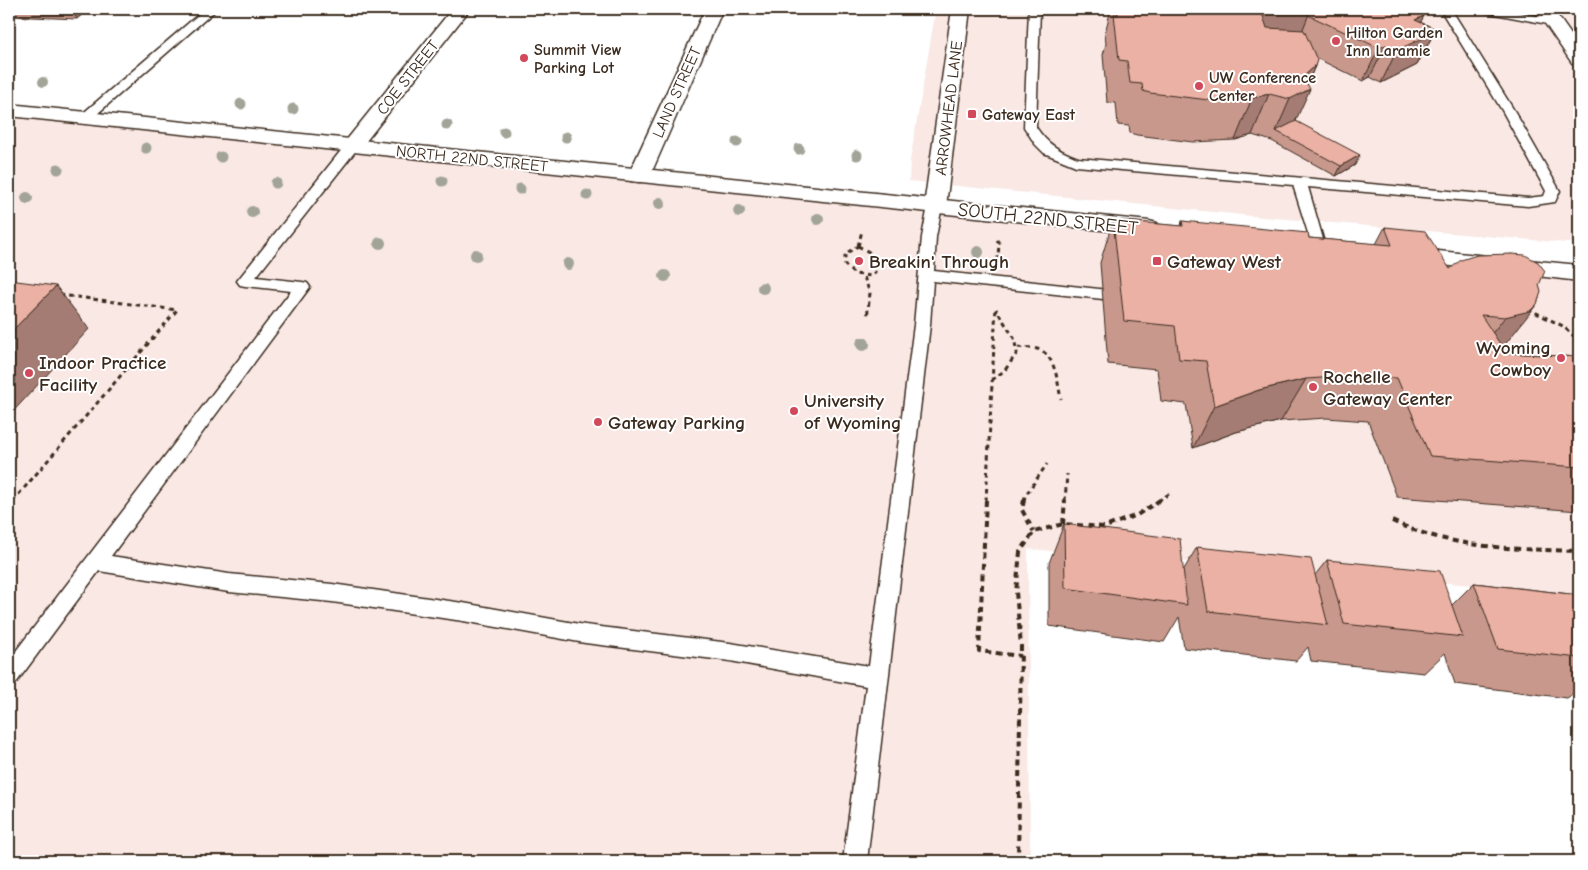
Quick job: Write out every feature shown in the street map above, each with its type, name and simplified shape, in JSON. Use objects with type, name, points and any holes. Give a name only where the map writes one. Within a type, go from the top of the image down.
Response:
[{"type":"street","name":"COE STREET","points":[[352,146],[461,9]]},
{"type":"street","name":"LAND STREET","points":[[639,176],[714,9]]},
{"type":"street","name":"ARROWHEAD LANE","points":[[935,206],[960,9]]},
{"type":"street","points":[[1548,15],[1579,59]]},
{"type":"street","name":"NORTH 22ND STREET","points":[[9,110],[935,206]]},
{"type":"street","name":"SOUTH 22ND STREET","points":[[935,206],[1169,230]]},
{"type":"street","points":[[1386,253],[1579,273]]},
{"type":"lane","points":[[85,118],[211,9]]},
{"type":"lane","points":[[1034,9],[1030,127],[1039,143],[1052,153],[1076,162],[1528,202],[1550,199],[1553,192],[1508,112],[1446,9]]},
{"type":"lane","points":[[1484,9],[1548,15]]},
{"type":"lane","points":[[9,676],[302,287],[245,281],[352,146]]},
{"type":"lane","points":[[1300,181],[1318,246]]},
{"type":"lane","points":[[855,861],[879,678],[929,237],[935,206]]},
{"type":"lane","points":[[926,275],[1103,294]]},
{"type":"lane","points":[[95,562],[228,583],[360,597],[585,634],[730,652],[879,678]]},
{"type":"path","points":[[990,212],[991,232],[999,243],[979,651],[1021,656]]},
{"type":"path","points":[[858,246],[862,230]]},
{"type":"path","points":[[858,246],[870,252],[877,263],[875,272],[871,276],[855,276],[844,265],[844,255],[848,249],[858,246]]},
{"type":"path","points":[[864,277],[870,292],[867,318]]},
{"type":"path","points":[[9,506],[177,310],[58,295]]},
{"type":"path","points":[[992,380],[1012,363],[1017,354],[1018,347],[1013,332],[996,308]]},
{"type":"path","points":[[1526,308],[1578,336],[1579,341]]},
{"type":"path","points":[[1018,347],[1035,349],[1048,356],[1062,399]]},
{"type":"path","points":[[1034,532],[1022,510],[1025,496],[1047,464]]},
{"type":"path","points":[[1063,524],[1067,474]]},
{"type":"path","points":[[1018,861],[1021,656],[1016,592],[1020,552],[1034,532],[1063,524],[1105,528],[1137,515],[1169,494]]},
{"type":"path","points":[[1392,521],[1410,531],[1463,545],[1579,551]]},
{"type":"shaded area","points":[[936,9],[1579,9],[1579,244],[1252,216],[909,181],[910,161]]},
{"type":"shaded area","name":"University of Wyoming","points":[[9,110],[1579,273],[1579,613],[1571,593],[1028,549],[1030,861],[9,861]]},
{"type":"building","points":[[1117,9],[1305,9],[1262,13],[1267,28],[1304,30],[1317,60],[1315,66],[1303,77],[1310,89],[1290,99],[1269,94],[1252,98],[1209,100],[1143,91],[1142,84],[1130,83],[1127,61],[1119,60],[1114,14],[1118,15]]},
{"type":"building","points":[[1311,9],[1407,9],[1424,16],[1415,20],[1436,29],[1431,31],[1434,33],[1397,50],[1386,45],[1379,48],[1308,15]]},
{"type":"building","points":[[1296,121],[1360,155],[1341,166],[1276,131]]},
{"type":"building","name":"Rochelle Gateway Center","points":[[1113,220],[1183,226],[1182,221],[1308,233],[1309,238],[1392,245],[1385,227],[1425,231],[1450,269],[1461,260],[1477,255],[1525,255],[1538,262],[1545,271],[1539,285],[1541,292],[1537,304],[1530,311],[1505,317],[1481,315],[1506,353],[1579,357],[1579,467],[1430,456],[1397,378],[1354,376],[1306,379],[1259,390],[1214,406],[1206,361],[1179,359],[1175,326],[1124,321]]},
{"type":"building","points":[[9,280],[56,286],[9,334]]},
{"type":"building","points":[[1064,524],[1180,539],[1187,605],[1065,588]]},
{"type":"building","points":[[1197,547],[1311,559],[1328,625],[1208,611]]},
{"type":"building","points":[[1327,560],[1440,571],[1463,637],[1344,624]]},
{"type":"building","points":[[1474,583],[1579,595],[1579,658],[1498,649]]},
{"type":"place","name":"Hilton Garden Inn Laramie","points":[[1336,41]]},
{"type":"place","name":"Summit View Parking Lot","points":[[524,58]]},
{"type":"place","name":"UW Conference Center","points":[[1199,86]]},
{"type":"place","name":"Gateway East","points":[[972,114]]},
{"type":"place","name":"Breakin' Through","points":[[859,261]]},
{"type":"place","name":"Gateway West","points":[[1157,261]]},
{"type":"place","name":"Wyoming Cowboy","points":[[1561,358]]},
{"type":"place","name":"Indoor Practice Facility","points":[[29,373]]},
{"type":"place","name":"Rochelle Gateway Center","points":[[1313,387]]},
{"type":"place","name":"University of Wyoming","points":[[794,411]]},
{"type":"place","name":"Gateway Parking","points":[[598,422]]}]
